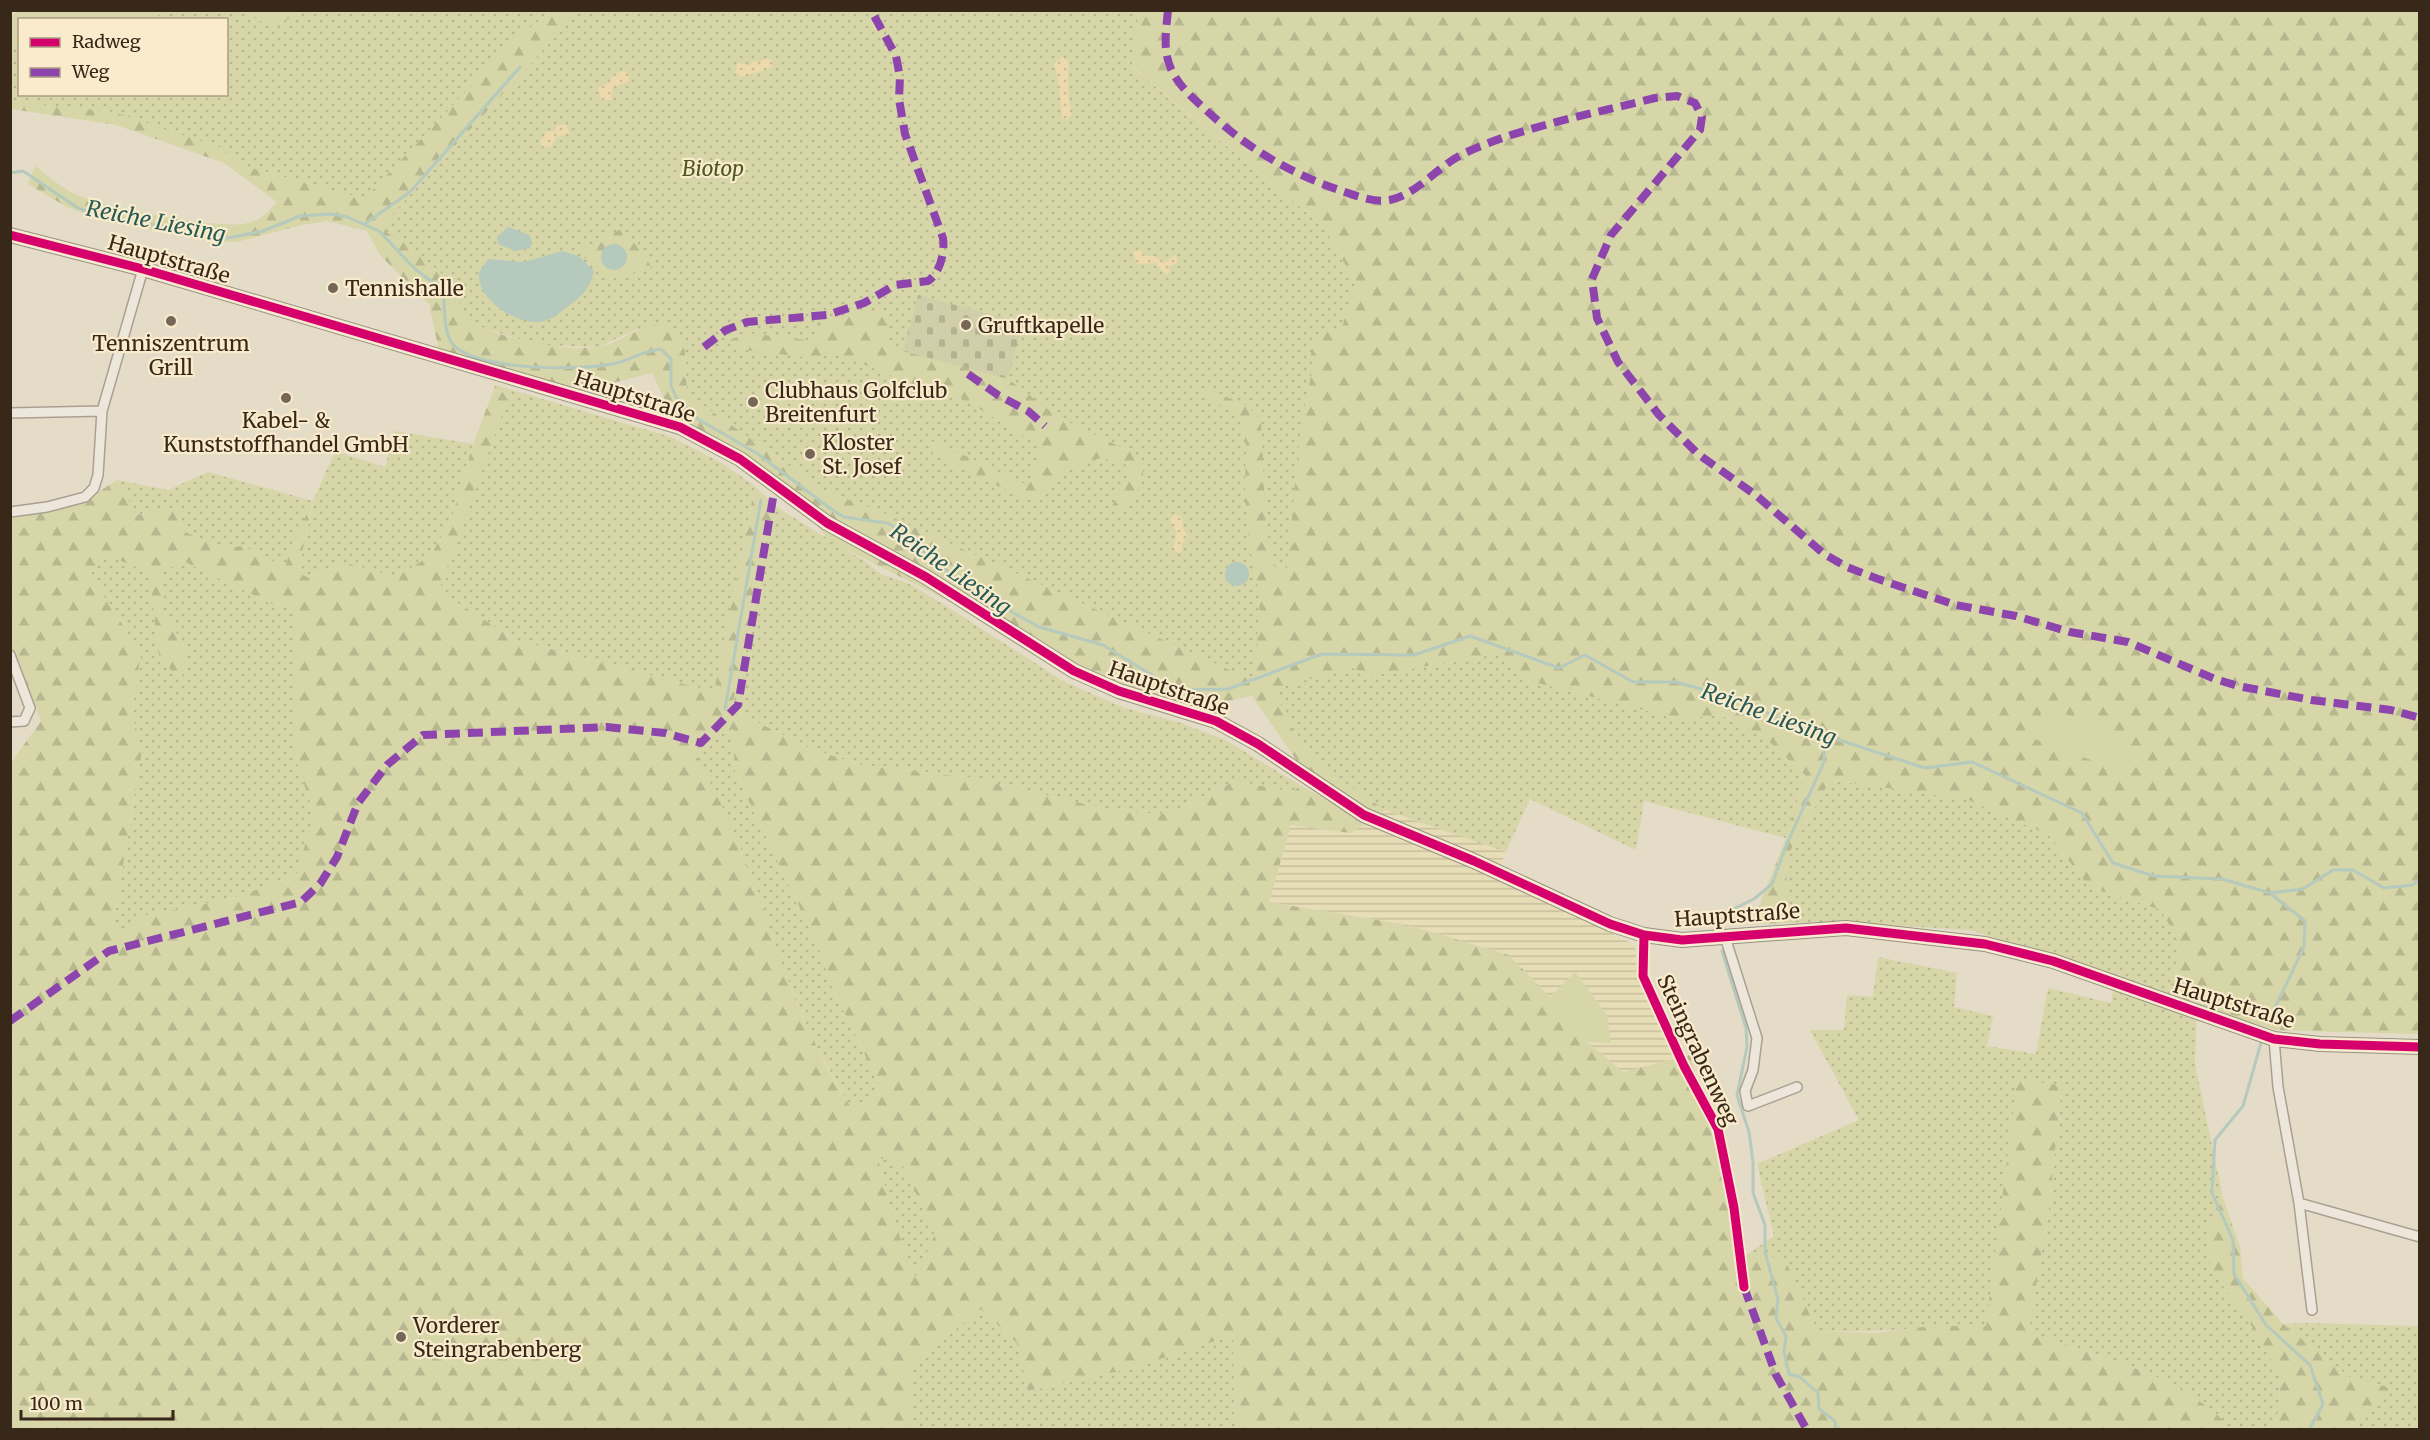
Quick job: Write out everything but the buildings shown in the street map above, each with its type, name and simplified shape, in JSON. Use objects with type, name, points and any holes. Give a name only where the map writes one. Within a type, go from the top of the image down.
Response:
[{"type":"main road","name":"Hauptstraße","points":[[10,235],[143,269],[680,427],[740,459],[827,523],[926,577],[1074,671],[1112,688],[1216,721],[1258,744],[1364,815],[1485,865],[1610,924],[1644,935],[1682,940],[1846,928],[1986,944],[2053,961],[2274,1039],[2320,1044],[2420,1047]]},
{"type":"street","points":[[10,512],[47,507],[85,497],[94,488],[98,475],[102,411],[143,269]]},
{"type":"street","points":[[10,413],[102,411]]},
{"type":"street","points":[[10,655],[30,708],[24,722],[10,722]]},
{"type":"street","name":"Steingrabenweg","points":[[1644,935],[1643,976],[1684,1066],[1718,1129],[1734,1208],[1744,1287]]},
{"type":"street","points":[[1725,937],[1757,1038],[1753,1070],[1745,1091],[1748,1106],[1797,1087]]},
{"type":"street","points":[[2274,1039],[2278,1087],[2299,1203],[2312,1310]]},
{"type":"street","points":[[2299,1203],[2420,1237]]},
{"type":"shaded area","points":[[508,227],[529,235],[532,242],[530,248],[515,251],[498,244],[497,237]]},
{"type":"shaded area","points":[[614,244],[623,248],[627,257],[623,266],[614,270],[605,266],[601,257],[605,248]]},
{"type":"shaded area","points":[[562,251],[579,256],[594,271],[588,287],[581,296],[547,320],[530,322],[510,315],[491,301],[480,284],[479,275],[488,259],[524,262]]},
{"type":"shaded area","points":[[1237,562],[1245,566],[1249,574],[1245,582],[1237,586],[1229,582],[1225,574],[1229,566]]},
{"type":"shaded area","points":[[1385,810],[1506,852],[1500,868],[1564,909],[1635,945],[1637,972],[1675,1059],[1623,1072],[1587,1042],[1550,997],[1509,955],[1408,925],[1269,902],[1291,825],[1350,833]]},
{"type":"green space","points":[[18,10],[166,11],[154,18],[18,18],[18,43],[11,45],[11,17]]},
{"type":"green space","points":[[166,10],[237,11],[271,25],[300,14],[296,11],[552,11],[517,38],[364,199],[238,164],[219,147],[11,101],[10,45],[18,43],[18,96],[228,96],[228,18],[154,18]]},
{"type":"green space","points":[[237,11],[296,11],[300,15],[271,25]]},
{"type":"green space","points":[[552,11],[579,11],[387,220],[386,232],[411,247],[462,291],[458,312],[469,321],[503,335],[565,347],[597,347],[647,327],[667,325],[680,336],[685,352],[687,394],[823,490],[883,513],[1254,681],[1260,599],[1250,549],[1245,495],[1246,447],[1243,422],[1206,394],[1210,390],[1246,405],[1261,420],[1266,528],[1275,567],[1287,568],[1301,423],[1313,367],[1311,354],[1314,336],[1329,331],[1340,333],[1356,284],[1324,227],[1132,66],[1137,23],[1141,11],[2419,11],[2419,1034],[2277,1030],[2169,994],[2181,946],[2161,910],[2089,887],[2049,835],[1966,799],[1830,780],[1788,855],[1784,923],[1752,924],[1786,838],[1805,775],[1765,738],[1722,715],[1679,719],[1522,679],[1498,654],[1368,676],[1353,668],[1275,688],[1289,725],[1325,770],[1385,810],[1375,818],[1308,777],[1252,696],[1188,709],[1118,686],[829,541],[797,499],[675,422],[652,373],[577,392],[442,364],[429,304],[380,255],[367,231],[327,221],[237,242],[206,241],[95,218],[67,207],[28,184],[35,166],[63,187],[86,199],[130,210],[208,223],[243,224],[253,221],[277,202],[224,163],[116,125],[11,109],[10,101],[114,112],[219,147],[238,164],[364,199],[517,38]]},
{"type":"green space","name":"Biotop","points":[[579,11],[1141,11],[1137,23],[1132,67],[1324,227],[1356,284],[1340,333],[1290,593],[1260,604],[1255,682],[883,513],[823,490],[687,394],[685,352],[637,329],[599,347],[537,345],[469,323],[386,232],[387,220]]},
{"type":"green space","points":[[623,228],[652,267],[627,276],[612,277],[598,269],[578,252]]},
{"type":"green space","points":[[918,295],[1023,323],[1008,379],[903,351]]},
{"type":"green space","points":[[857,312],[890,313],[889,345],[1008,379],[1058,417],[1131,452],[1143,463],[1143,480],[1125,512],[1111,508],[1130,472],[1124,462],[1100,458],[1059,473],[1040,500],[1027,500],[927,452],[933,441],[1027,485],[1038,459],[1037,444],[960,397],[917,386],[838,354],[812,358],[745,350],[730,340],[747,333],[814,341],[818,322]]},
{"type":"green space","points":[[495,385],[671,437],[720,462],[755,486],[714,692],[516,640],[438,591],[509,395],[494,389]]},
{"type":"green space","points":[[494,389],[509,395],[439,591],[516,640],[714,692],[755,486],[775,506],[762,586],[731,709],[811,749],[861,765],[973,778],[1119,812],[1168,814],[1235,781],[1293,792],[1300,785],[1367,823],[1350,833],[1291,825],[1269,902],[1408,925],[1509,955],[1550,997],[1587,1042],[1623,1072],[1690,1055],[1745,1256],[1784,1257],[1817,1331],[1874,1333],[1931,1326],[1986,1326],[2017,1081],[2062,1085],[2048,1216],[2028,1332],[2137,1369],[2164,1381],[2189,1394],[2212,1410],[2231,1429],[1235,1429],[1233,1335],[1133,1368],[1028,1391],[1017,1343],[981,1309],[910,1366],[910,1429],[11,1430],[10,764],[41,721],[11,646],[11,515],[80,504],[117,480],[137,515],[176,507],[185,532],[221,548],[243,546],[285,567],[293,542],[313,501],[298,573],[307,577],[347,563],[391,576],[403,573],[431,555],[452,517],[473,444]],"holes":[[[106,555],[152,573],[152,599],[159,655],[177,678],[187,672],[183,660],[185,647],[161,608],[162,573],[181,560],[274,605],[296,603],[296,760],[314,814],[296,876],[230,899],[144,916],[128,933],[112,931],[142,751],[132,712],[141,653],[90,575]],[[733,729],[735,772],[819,948],[832,987],[882,1090],[852,1109],[833,1079],[802,1015],[736,836],[691,745]],[[878,1158],[902,1164],[935,1234],[916,1278],[893,1219]]]},
{"type":"green space","points":[[395,431],[473,444],[452,517],[431,555],[403,573],[391,576],[347,563],[306,577],[298,573],[313,504],[293,542],[285,568],[243,546],[221,548],[184,532],[176,508],[137,515],[117,480],[168,490],[208,472],[313,501],[335,451],[385,467]]},
{"type":"green space","points":[[775,506],[866,562],[881,574],[908,583],[946,606],[1063,681],[1125,708],[1181,723],[1225,740],[1300,785],[1293,792],[1235,781],[1168,814],[1119,812],[973,778],[861,765],[811,749],[731,709],[762,586]]},
{"type":"green space","points":[[106,555],[153,573],[152,599],[187,672],[183,660],[185,647],[161,608],[162,573],[181,560],[274,605],[296,603],[296,760],[314,814],[296,876],[230,899],[144,916],[128,933],[112,932],[142,751],[132,712],[141,653],[90,575]]},
{"type":"green space","points":[[1498,654],[1523,679],[1679,719],[1721,715],[1765,738],[1805,775],[1786,838],[1644,801],[1636,850],[1530,799],[1506,852],[1385,810],[1325,770],[1289,725],[1274,688],[1353,668],[1368,676]]},
{"type":"green space","points":[[2044,706],[2132,740],[2120,771],[2032,738]]},
{"type":"green space","points":[[733,729],[735,772],[819,948],[832,987],[882,1090],[851,1109],[813,1040],[691,745]]},
{"type":"green space","points":[[1830,780],[1966,799],[2049,835],[2089,887],[2161,910],[2181,946],[2169,994],[2419,1034],[2277,1030],[2197,1006],[2195,1064],[2223,1198],[2210,1225],[2212,1271],[2247,1318],[2280,1375],[2279,1408],[2274,1429],[2231,1429],[2212,1410],[2189,1394],[2164,1381],[2137,1369],[2028,1332],[2048,1216],[2062,1085],[2017,1081],[1987,1326],[1817,1331],[1784,1257],[1745,1256],[1774,1236],[1757,1164],[1859,1120],[1810,1030],[1844,1030],[1847,995],[1873,997],[1878,957],[1957,973],[1954,1007],[1993,1016],[1987,1046],[2036,1054],[2048,988],[2111,1003],[2115,977],[1970,930],[1834,922],[1784,923],[1788,855]]},
{"type":"green space","points":[[1575,972],[1607,1015],[1611,1043],[1587,1042],[1550,997]]},
{"type":"green space","points":[[878,1157],[902,1164],[935,1234],[916,1279],[893,1219]]},
{"type":"green space","points":[[2223,1198],[2240,1247],[2243,1278],[2283,1324],[2352,1379],[2389,1387],[2387,1397],[2347,1429],[2274,1429],[2279,1408],[2280,1375],[2247,1318],[2212,1271],[2206,1240],[2210,1225]]},
{"type":"green space","points":[[981,1309],[1017,1343],[1029,1391],[1133,1368],[1233,1335],[1235,1429],[910,1429],[910,1366]]},
{"type":"green space","points":[[2283,1324],[2419,1326],[2419,1429],[2347,1429],[2389,1387],[2352,1379]]},
{"type":"sand","points":[[1062,57],[1069,62],[1068,88],[1072,114],[1067,120],[1063,119],[1054,64]]},
{"type":"sand","points":[[765,58],[773,61],[771,68],[742,77],[735,73],[738,63],[749,65]]},
{"type":"sand","points":[[625,71],[629,75],[629,81],[613,88],[611,100],[601,100],[598,88],[606,84],[616,73]]},
{"type":"sand","points":[[557,125],[566,125],[570,134],[557,137],[551,146],[543,148],[540,143],[546,131],[555,131]]},
{"type":"sand","points":[[1139,249],[1146,256],[1153,256],[1165,262],[1176,255],[1178,262],[1170,266],[1169,273],[1166,275],[1155,263],[1137,264],[1133,252]]},
{"type":"sand","points":[[1174,514],[1182,517],[1183,529],[1188,536],[1182,543],[1182,552],[1179,553],[1173,549],[1177,532],[1170,521]]},
{"type":"waterway","points":[[366,223],[410,192],[520,67]]},
{"type":"waterway","name":"Reiche Liesing","points":[[10,173],[23,171],[78,208],[95,214],[228,238],[263,231],[300,216],[331,214],[347,217],[379,231],[415,269],[443,290],[445,322],[450,340],[460,351],[478,358],[502,363],[555,368],[602,366],[661,349],[671,359],[671,386],[676,397],[698,419],[758,454],[831,509],[844,517],[887,523],[899,529],[935,562],[957,578],[979,587],[1012,612],[1039,627],[1103,645],[1176,690],[1228,689],[1322,654],[1414,655],[1470,636],[1559,668],[1585,655],[1633,682],[1676,682],[1747,702],[1784,722],[1925,768],[1972,762],[2082,813],[2113,863],[2154,876],[2222,879],[2270,893],[2303,889],[2333,870],[2353,870],[2384,888],[2412,885],[2420,880]]},
{"type":"waterway","points":[[725,709],[761,500]]},
{"type":"waterway","points":[[1718,924],[1731,910],[1754,899],[1772,884],[1786,846],[1824,762],[1825,736]]},
{"type":"waterway","points":[[2269,1020],[2304,947],[2305,921],[2271,894]]},
{"type":"waterway","points":[[1722,951],[1746,1028],[1747,1047],[1737,1095],[1749,1132],[1753,1162],[1753,1193],[1765,1225],[1765,1252],[1778,1299],[1776,1318],[1786,1336],[1784,1352],[1789,1374],[1800,1377],[1818,1393],[1819,1409],[1835,1421],[1836,1430]]},
{"type":"waterway","points":[[2261,1043],[2243,1106],[2215,1140],[2212,1193],[2233,1240],[2234,1274],[2266,1325],[2310,1365],[2323,1404],[2309,1430]]},
{"type":"marked path","points":[[704,347],[726,330],[747,322],[827,315],[864,303],[895,285],[928,281],[939,268],[943,238],[905,134],[899,99],[900,77],[896,56],[871,10]]},
{"type":"marked path","points":[[1168,10],[1167,58],[1180,84],[1197,102],[1253,148],[1286,167],[1323,184],[1372,200],[1384,201],[1401,196],[1420,185],[1457,157],[1511,135],[1655,98],[1677,96],[1695,103],[1702,117],[1700,130],[1611,235],[1592,279],[1597,318],[1618,362],[1659,415],[1698,454],[1757,496],[1824,554],[1847,567],[1878,579],[1956,605],[2016,616],[2070,632],[2128,642],[2215,679],[2238,686],[2311,700],[2391,710],[2420,718]]},
{"type":"marked path","points":[[968,374],[998,395],[1028,411],[1045,426]]},
{"type":"marked path","points":[[10,1021],[109,951],[301,902],[320,884],[337,857],[358,803],[387,765],[423,735],[607,727],[665,733],[701,743],[738,705],[773,498]]},
{"type":"marked path","points":[[1744,1287],[1776,1375],[1807,1430]]},
{"type":"cycle path","points":[[10,235],[143,269],[680,427],[740,459],[827,523],[926,577],[1074,671],[1119,691],[1216,721],[1258,744],[1364,815],[1474,861],[1610,924],[1644,935],[1682,940],[1846,928],[1985,944],[2053,961],[2274,1039],[2320,1044],[2420,1047]]},
{"type":"cycle path","points":[[1644,935],[1643,976],[1684,1066],[1718,1129],[1734,1208],[1744,1287]]},
{"type":"place","name":"Tennishalle","points":[[333,288]]},
{"type":"place","name":"Tenniszentrum Grill","points":[[171,321]]},
{"type":"place","name":"Gruftkapelle","points":[[966,325]]},
{"type":"place","name":"Kabel- & Kunststoffhandel GmbH","points":[[286,398]]},
{"type":"place","name":"Clubhaus Golfclub Breitenfurt","points":[[753,402]]},
{"type":"place","name":"Kloster St. Josef","points":[[810,454]]},
{"type":"place","name":"Vorderer Steingrabenberg","points":[[401,1337]]}]
